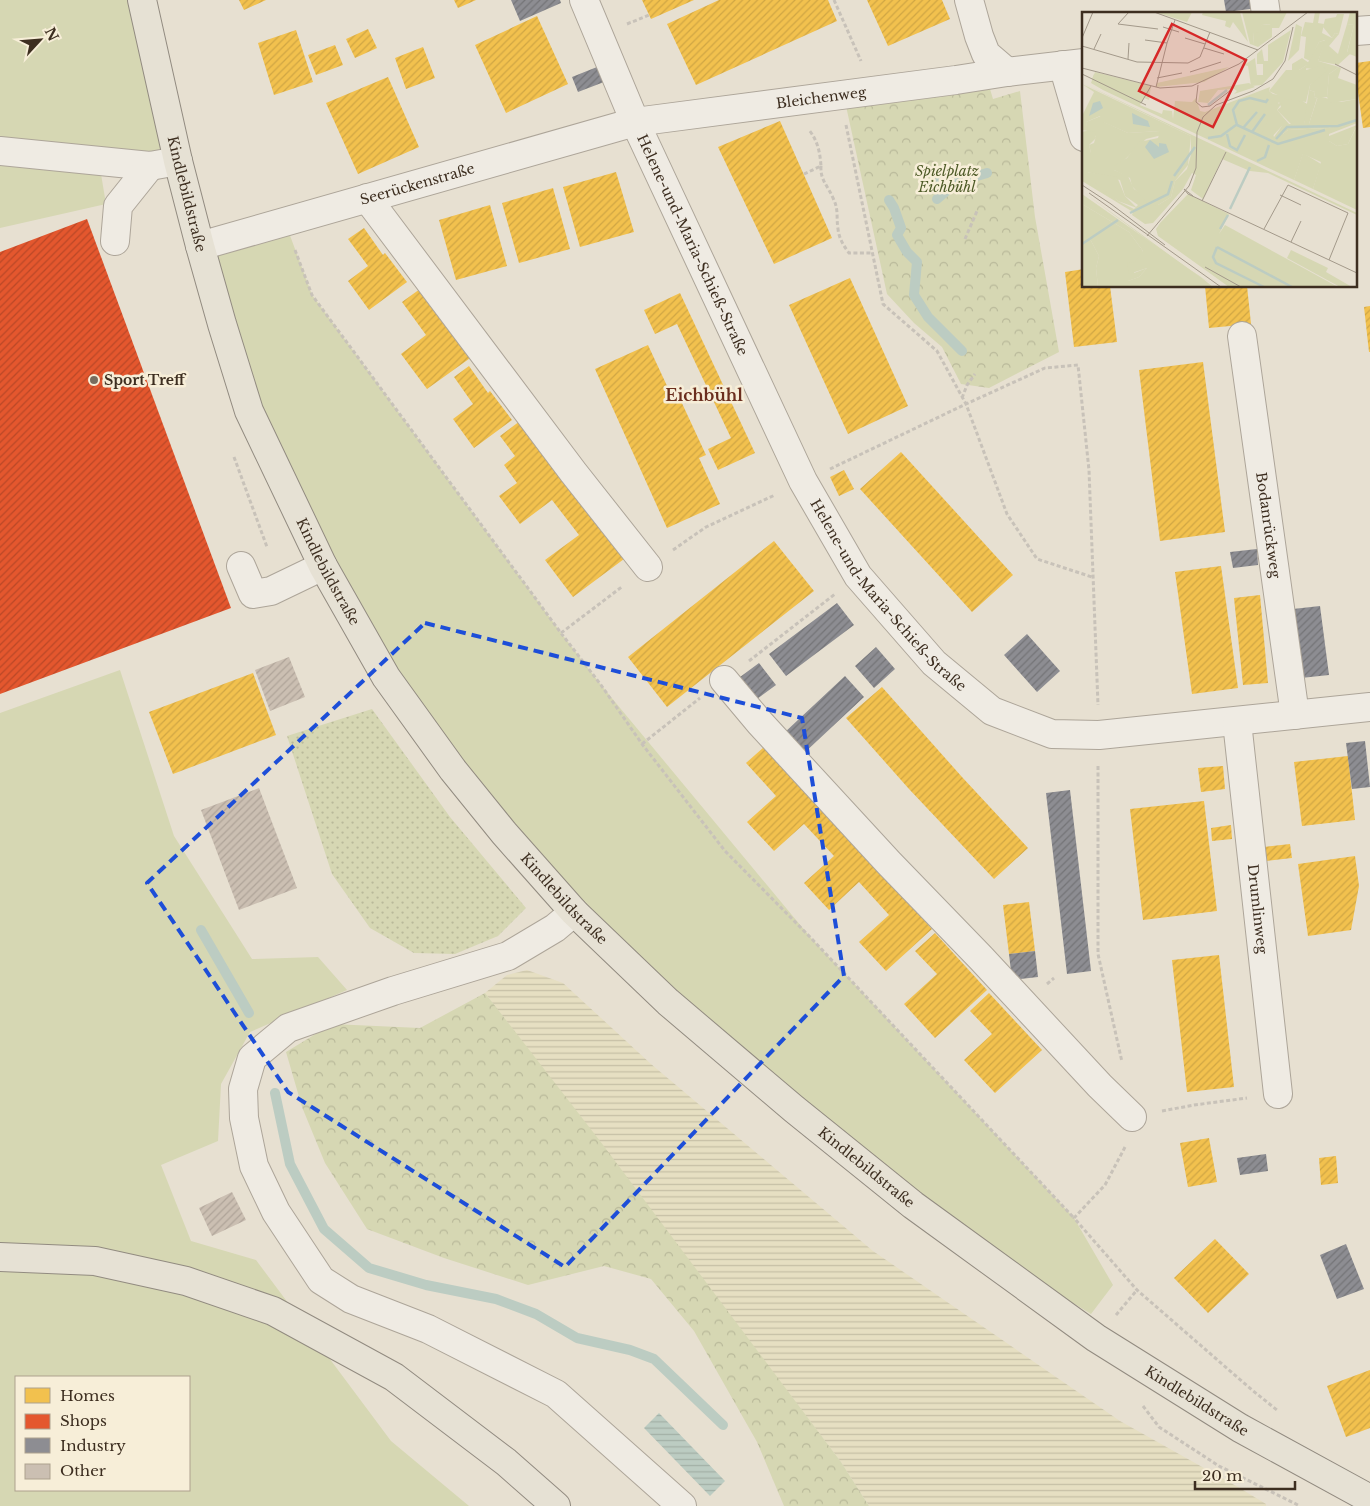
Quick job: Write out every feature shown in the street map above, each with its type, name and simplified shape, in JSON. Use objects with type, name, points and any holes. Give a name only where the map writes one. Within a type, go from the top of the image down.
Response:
[{"type":"main road","name":"Kindlebildstraße","points":[[142,0],[178,161],[200,246],[249,411],[323,566],[386,677],[453,770],[504,833],[574,912],[668,1002],[794,1109],[913,1205],[1096,1338],[1240,1428],[1370,1499]]},
{"type":"main road","points":[[0,1257],[95,1261],[186,1281],[273,1311],[394,1377],[506,1462],[556,1506]]},
{"type":"street","name":"Helene-und-Maria-Schieß-Straße","points":[[584,0],[635,122],[803,481],[858,576],[934,663],[992,711],[1052,734],[1099,735],[1370,707]]},
{"type":"street","points":[[968,0],[986,54],[1007,72]]},
{"type":"street","points":[[1074,64],[1082,122]]},
{"type":"street","name":"Bleichenweg","points":[[635,122],[1074,64]]},
{"type":"street","name":"Seerückenstraße","points":[[200,246],[635,122]]},
{"type":"street","points":[[0,151],[150,166],[178,161]]},
{"type":"street","points":[[115,241],[118,206],[150,166]]},
{"type":"street","points":[[367,198],[648,567]]},
{"type":"street","name":"Bodanrückweg","points":[[1242,336],[1295,715]]},
{"type":"street","points":[[241,566],[253,594],[271,591],[323,566]]},
{"type":"street","points":[[724,680],[760,723],[889,863],[982,958],[1100,1086],[1132,1117]]},
{"type":"street","name":"Drumlinweg","points":[[1237,722],[1278,1094]]},
{"type":"street","points":[[574,912],[555,928],[508,956],[392,991],[288,1028],[252,1058],[243,1089],[244,1118],[254,1166],[276,1212],[321,1280],[351,1299],[428,1329],[556,1394],[682,1506]]},
{"type":"path","points":[[834,0],[874,91]]},
{"type":"path","points":[[839,95],[883,304],[937,351],[966,404],[1007,514],[1037,559],[1092,577]]},
{"type":"path","points":[[789,102],[796,117],[814,136],[819,151],[820,175],[833,197],[838,212],[838,229],[841,242],[849,253],[872,253]]},
{"type":"path","points":[[804,174],[821,166]]},
{"type":"path","points":[[965,239],[977,211]]},
{"type":"path","points":[[285,222],[312,295],[561,634],[601,685],[642,744],[725,851],[811,938],[1074,1218],[1137,1290],[1281,1414]]},
{"type":"path","points":[[561,634],[648,567],[706,527],[1045,368],[1078,365],[1089,470],[1099,735],[1098,954],[1123,1071]]},
{"type":"path","points":[[962,398],[975,374]]},
{"type":"path","points":[[232,454],[272,560],[289,583]]},
{"type":"path","points":[[1074,1218],[1105,1185],[1124,1152],[1132,1117],[1194,1105],[1278,1094]]},
{"type":"path","points":[[1142,1404],[1159,1427],[1219,1466],[1300,1506]]},
{"type":"highlighted area","points":[[425,623],[802,718],[844,976],[565,1267],[288,1092],[147,883]]},
{"type":"shaded area","points":[[527,970],[563,983],[651,1064],[873,1251],[1120,1421],[1238,1487],[1266,1504],[1266,1506],[869,1506],[841,1462],[485,993],[507,975]]},
{"type":"shaded area","points":[[659,1413],[725,1481],[710,1496],[644,1428]]},
{"type":"green space","points":[[0,0],[143,0],[178,161],[99,162],[106,204],[0,228]]},
{"type":"green space","name":"Spielplatz Eichbühl","points":[[990,89],[993,99],[1020,91],[1035,217],[1059,352],[989,388],[961,384],[942,347],[914,323],[887,294],[846,106]]},
{"type":"green space","points":[[285,222],[312,295],[601,685],[811,938],[1074,1218],[1113,1285],[1091,1314],[913,1205],[557,893],[323,566],[200,246]]},
{"type":"green space","points":[[120,670],[174,836],[252,959],[318,957],[347,990],[250,1032],[221,1084],[218,1141],[161,1165],[191,1241],[256,1260],[391,1441],[469,1506],[0,1506],[0,713]]},
{"type":"green space","points":[[372,709],[450,817],[526,908],[498,936],[455,954],[414,953],[370,928],[332,874],[287,736]]},
{"type":"green space","points":[[485,993],[600,1141],[841,1462],[869,1506],[784,1506],[757,1442],[694,1331],[651,1279],[604,1266],[528,1285],[444,1258],[367,1229],[325,1163],[302,1107],[286,1052],[332,1024],[420,1028]]},
{"type":"building: Homes","points":[[239,0],[266,0],[244,10]]},
{"type":"building: Homes","points":[[454,0],[476,0],[458,8]]},
{"type":"building: Homes","points":[[642,0],[694,0],[651,19]]},
{"type":"building: Homes","points":[[719,0],[828,0],[837,21],[696,85],[667,24]]},
{"type":"building: Homes","points":[[867,0],[942,0],[950,19],[888,46]]},
{"type":"building: Homes","points":[[537,16],[568,84],[506,113],[475,45]]},
{"type":"building: Homes","points":[[368,29],[377,48],[355,58],[346,39]]},
{"type":"building: Homes","points":[[296,30],[313,82],[274,95],[258,43]]},
{"type":"building: Homes","points":[[335,45],[343,65],[316,75],[308,55]]},
{"type":"building: Homes","points":[[423,47],[435,78],[406,89],[395,58]]},
{"type":"building: Homes","points":[[1370,61],[1370,127],[1363,128],[1358,92],[1358,63]]},
{"type":"building: Homes","points":[[388,77],[419,147],[358,174],[326,103]]},
{"type":"building: Homes","points":[[780,121],[832,238],[774,264],[718,147]]},
{"type":"building: Homes","points":[[616,172],[634,232],[580,247],[563,187]]},
{"type":"building: Homes","points":[[553,188],[570,249],[519,263],[502,203]]},
{"type":"building: Homes","points":[[490,205],[507,266],[456,280],[439,220]]},
{"type":"building: Homes","points":[[364,228],[383,255],[385,253],[407,282],[369,310],[348,281],[368,266],[348,239]]},
{"type":"building: Homes","points":[[1082,269],[1082,288],[1110,288],[1117,342],[1074,347],[1065,272]]},
{"type":"building: Homes","points":[[850,278],[908,406],[848,434],[789,305]]},
{"type":"building: Homes","points":[[1205,288],[1247,288],[1251,324],[1209,328]]},
{"type":"building: Homes","points":[[420,289],[473,356],[427,389],[401,354],[426,335],[402,302]]},
{"type":"building: Homes","points":[[680,293],[755,453],[718,470],[708,449],[731,438],[677,324],[655,334],[644,310]]},
{"type":"building: Homes","points":[[1370,306],[1370,352],[1369,352],[1364,307]]},
{"type":"building: Homes","points":[[648,345],[668,388],[674,386],[706,455],[699,458],[720,504],[667,528],[595,369]]},
{"type":"building: Homes","points":[[1203,362],[1225,532],[1160,541],[1139,370]]},
{"type":"building: Homes","points":[[469,366],[488,393],[490,391],[512,420],[474,448],[453,419],[473,404],[454,377]]},
{"type":"building: Homes","points":[[520,421],[624,559],[573,597],[545,560],[579,535],[552,500],[520,524],[499,496],[517,483],[504,465],[515,456],[500,436]]},
{"type":"building: Homes","points":[[901,452],[1013,575],[972,612],[860,489]]},
{"type":"building: Homes","points":[[844,470],[854,489],[839,496],[830,477]]},
{"type":"building: Homes","points":[[774,541],[814,591],[667,707],[628,657]]},
{"type":"building: Homes","points":[[1221,566],[1238,688],[1192,694],[1175,572]]},
{"type":"building: Homes","points":[[1260,595],[1268,683],[1243,685],[1234,598]]},
{"type":"building: Homes","points":[[253,673],[276,735],[173,774],[149,712]]},
{"type":"building: Homes","points":[[882,687],[1028,848],[994,879],[909,789],[846,718]]},
{"type":"building: Homes","points":[[764,747],[932,929],[886,971],[859,942],[889,915],[859,882],[829,910],[804,883],[834,856],[804,824],[774,851],[747,822],[776,796],[746,763]]},
{"type":"building: Homes","points":[[1348,756],[1355,820],[1302,826],[1294,762]]},
{"type":"building: Homes","points":[[1223,766],[1225,789],[1201,792],[1198,768]]},
{"type":"building: Homes","points":[[1204,801],[1217,911],[1143,920],[1130,809]]},
{"type":"building: Homes","points":[[1231,825],[1232,839],[1212,841],[1211,828]]},
{"type":"building: Homes","points":[[1290,844],[1292,858],[1266,861],[1264,847]]},
{"type":"building: Homes","points":[[1355,856],[1359,886],[1351,930],[1308,936],[1298,864]]},
{"type":"building: Homes","points":[[1029,902],[1035,951],[1009,954],[1003,905]]},
{"type":"building: Homes","points":[[935,933],[987,990],[935,1038],[904,1004],[937,974],[915,951]]},
{"type":"building: Homes","points":[[1219,955],[1234,1087],[1187,1092],[1172,960]]},
{"type":"building: Homes","points":[[989,993],[1042,1050],[995,1093],[964,1060],[992,1034],[970,1011]]},
{"type":"building: Homes","points":[[1209,1138],[1217,1182],[1188,1187],[1180,1143]]},
{"type":"building: Homes","points":[[1336,1156],[1338,1183],[1321,1185],[1319,1158]]},
{"type":"building: Homes","points":[[1215,1239],[1249,1274],[1208,1313],[1174,1278]]},
{"type":"building: Homes","points":[[1370,1370],[1370,1428],[1346,1437],[1327,1386]]},
{"type":"building: Shops","points":[[87,219],[231,608],[0,694],[0,252]]},
{"type":"building: Industry","points":[[511,0],[560,0],[561,3],[520,21]]},
{"type":"building: Industry","points":[[1224,0],[1257,0],[1258,8],[1226,12]]},
{"type":"building: Industry","points":[[597,67],[604,82],[578,92],[572,77]]},
{"type":"building: Industry","points":[[1257,549],[1258,565],[1233,568],[1230,552]]},
{"type":"building: Industry","points":[[837,603],[854,625],[786,676],[769,654]]},
{"type":"building: Industry","points":[[1320,606],[1329,675],[1301,678],[1293,609]]},
{"type":"building: Industry","points":[[1027,634],[1060,671],[1037,692],[1004,655]]},
{"type":"building: Industry","points":[[876,647],[895,669],[874,688],[855,666]]},
{"type":"building: Industry","points":[[759,663],[776,685],[753,702],[736,680]]},
{"type":"building: Industry","points":[[845,676],[864,697],[802,755],[783,734]]},
{"type":"building: Industry","points":[[1365,741],[1370,787],[1352,789],[1346,743]]},
{"type":"building: Industry","points":[[1070,790],[1091,971],[1067,974],[1046,793]]},
{"type":"building: Industry","points":[[1035,951],[1038,977],[1012,980],[1009,954]]},
{"type":"building: Industry","points":[[1266,1154],[1268,1171],[1240,1175],[1237,1158]]},
{"type":"building: Industry","points":[[1346,1244],[1364,1289],[1337,1299],[1320,1255]]},
{"type":"building: Other","points":[[289,657],[305,697],[270,711],[255,670]]},
{"type":"building: Other","points":[[259,788],[297,888],[239,910],[201,810]]},
{"type":"building: Other","points":[[232,1192],[246,1220],[212,1236],[199,1208]]},
{"type":"waterway","points":[[937,199],[957,182],[987,173]]},
{"type":"waterway","points":[[940,180],[946,180],[955,184]]},
{"type":"waterway","points":[[889,200],[901,228],[897,235],[907,252],[917,262],[914,295],[928,317],[962,351]]},
{"type":"waterway","points":[[201,930],[249,1013]]},
{"type":"waterway","points":[[275,1093],[290,1164],[324,1229],[369,1268],[426,1285],[496,1299],[536,1314],[577,1338],[630,1350],[654,1359],[723,1425]]},
{"type":"place","name":"Sport Treff","points":[[94,380]]},
{"type":"district","name":"Eichbühl","points":[[704,395]]}]
